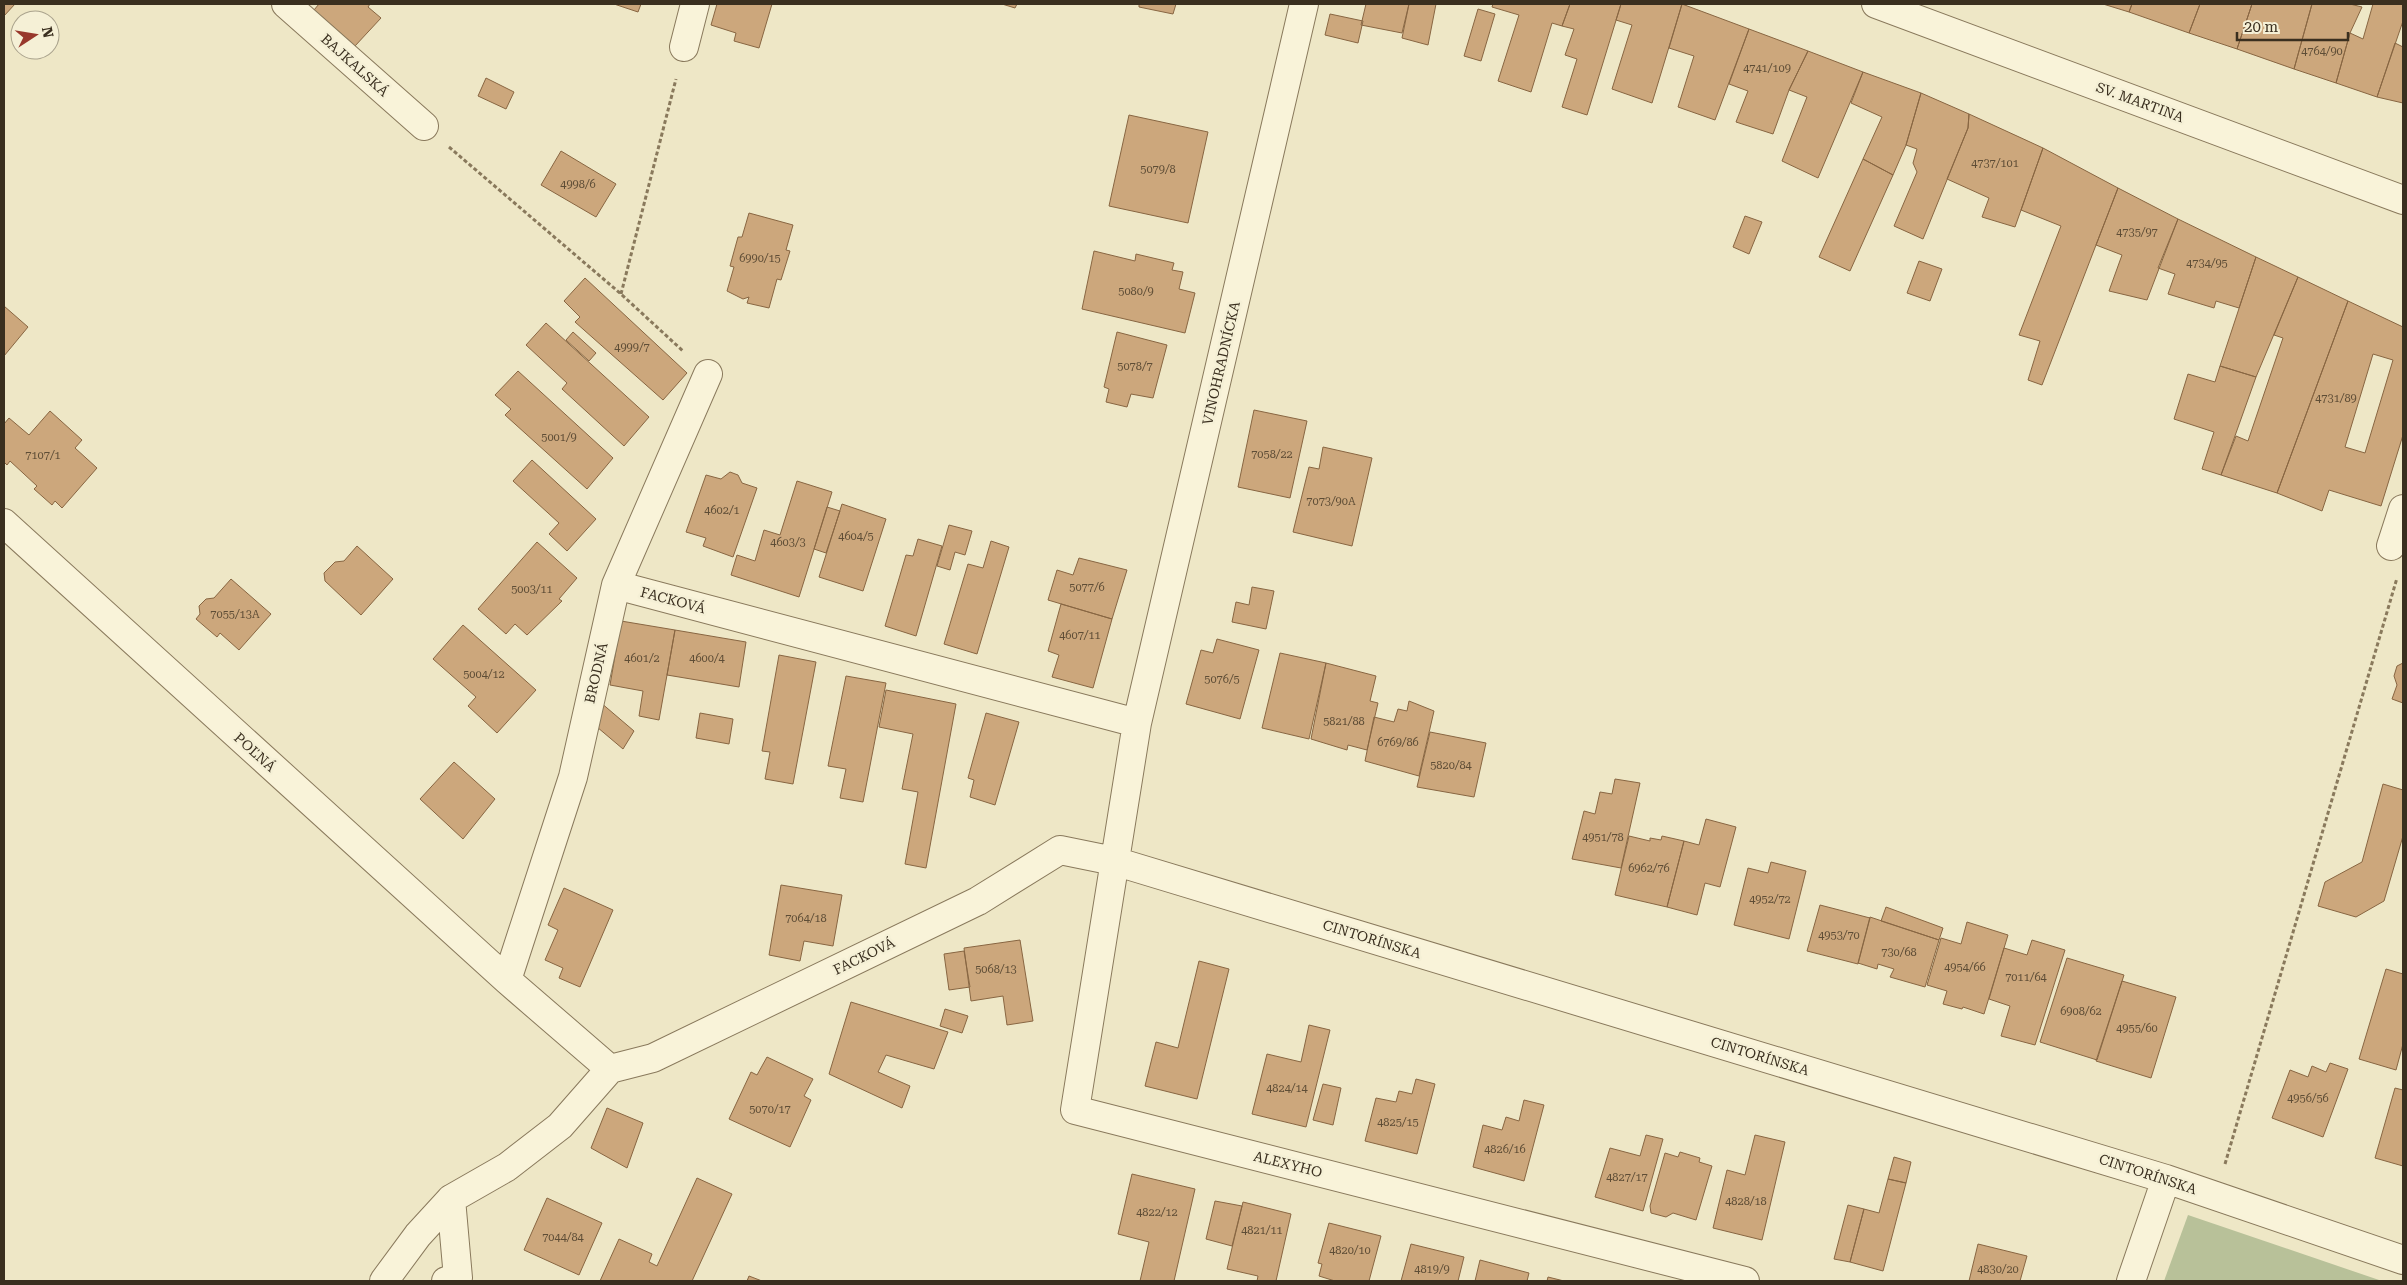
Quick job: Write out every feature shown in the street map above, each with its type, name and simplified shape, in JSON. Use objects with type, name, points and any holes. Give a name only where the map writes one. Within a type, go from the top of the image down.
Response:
[{"type":"street","name":"BAJKALSKÁ","points":[[286,4],[424,126]]},
{"type":"street","points":[[684,47],[696,4]]},
{"type":"street","name":"VINOHRADNÍCKA","points":[[1114,861],[1137,723],[1304,4]]},
{"type":"street","name":"SV. MARTINA","points":[[1876,4],[2403,200]]},
{"type":"street","name":"BRODNÁ","points":[[507,980],[573,777],[616,585],[708,374]]},
{"type":"street","points":[[2391,546],[2403,509]]},
{"type":"street","name":"POĽNÁ","points":[[4,523],[507,980],[610,1069]]},
{"type":"street","name":"FACKOVÁ","points":[[616,585],[1137,723]]},
{"type":"street","name":"FACKOVÁ","points":[[610,1069],[653,1058],[969,906],[1060,850],[1114,861]]},
{"type":"street","name":"CINTORÍNSKA","points":[[1114,861],[2166,1179],[2403,1260]]},
{"type":"street","name":"ALEXYHO","points":[[1114,861],[1075,1110],[1745,1281]]},
{"type":"street","points":[[384,1281],[418,1235],[451,1199],[506,1167],[560,1126],[610,1069]]},
{"type":"street","points":[[2131,1281],[2166,1179]]},
{"type":"street","points":[[451,1199],[456,1280]]},
{"type":"path","points":[[621,294],[684,47]]},
{"type":"path","points":[[424,126],[621,294],[708,374]]},
{"type":"path","points":[[2216,1196],[2398,576]]},
{"type":"green space","points":[[2188,1215],[2382,1281],[2164,1281]]},
{"type":"building","points":[[4,4],[15,4],[4,16]]},
{"type":"building","points":[[319,4],[370,4],[368,7],[381,18],[355,46],[314,10]]},
{"type":"building","points":[[614,4],[641,4],[638,12]]},
{"type":"building","points":[[717,4],[772,4],[759,48],[734,41],[736,33],[711,25]]},
{"type":"building","points":[[1002,4],[1017,4],[1015,8]]},
{"type":"building","points":[[1139,4],[1176,4],[1173,14],[1139,7]]},
{"type":"building","points":[[1366,4],[1409,4],[1402,33],[1361,25]]},
{"type":"building","points":[[1409,4],[1436,4],[1428,45],[1402,38]]},
{"type":"building","points":[[1493,4],[1570,4],[1562,26],[1552,23],[1531,92],[1498,81],[1519,15],[1492,7]]},
{"type":"building","points":[[1570,4],[1621,4],[1587,115],[1562,107],[1577,59],[1565,55],[1574,29],[1562,26]]},
{"type":"building","points":[[1621,4],[1682,4],[1652,103],[1612,89],[1632,25],[1616,20]]},
{"type":"building","points":[[1682,4],[1749,29],[1715,120],[1678,107],[1694,56],[1669,48]]},
{"type":"building","points":[[2103,4],[2132,4],[2129,12]]},
{"type":"building","points":[[2132,4],[2200,4],[2189,33],[2129,12]]},
{"type":"building","points":[[2200,4],[2252,4],[2237,49],[2189,33]]},
{"type":"building","points":[[2252,4],[2312,4],[2294,69],[2237,49]]},
{"type":"building","points":[[2312,4],[2350,4],[2362,7],[2350,33],[2336,83],[2294,69]]},
{"type":"building","points":[[2373,4],[2403,4],[2403,21],[2377,97],[2336,83],[2350,33],[2363,39]]},
{"type":"building","points":[[1478,9],[1495,14],[1481,61],[1464,56]]},
{"type":"building","points":[[1330,14],[1363,21],[1358,43],[1325,35]]},
{"type":"building","points":[[1749,29],[1808,51],[1789,90],[1773,134],[1736,122],[1748,91],[1729,84]]},
{"type":"building","points":[[2395,43],[2403,47],[2403,103],[2377,97]]},
{"type":"building","points":[[1808,51],[1863,72],[1818,178],[1782,161],[1807,97],[1789,90]]},
{"type":"building","points":[[1863,72],[1921,93],[1906,145],[1893,175],[1863,159],[1882,117],[1851,103]]},
{"type":"building","points":[[486,78],[514,92],[506,109],[478,96]]},
{"type":"building","points":[[1921,93],[1969,114],[1968,128],[1923,239],[1894,226],[1917,172],[1913,163],[1917,149],[1906,145]]},
{"type":"building","points":[[1969,114],[2043,148],[2015,227],[1982,217],[1989,198],[1947,179],[1968,128]]},
{"type":"building","points":[[1129,115],[1208,132],[1188,223],[1109,206]]},
{"type":"building","points":[[2043,148],[2118,188],[2042,385],[2028,380],[2040,341],[2019,335],[2061,226],[2021,210]]},
{"type":"building","points":[[561,151],[616,184],[596,217],[541,185]]},
{"type":"building","points":[[1863,159],[1893,175],[1850,271],[1819,257]]},
{"type":"building","points":[[2118,188],[2178,219],[2147,300],[2109,291],[2122,255],[2096,245]]},
{"type":"building","points":[[749,213],[793,225],[786,250],[790,251],[781,280],[777,279],[769,308],[747,303],[749,297],[743,299],[727,291],[734,267],[730,266],[738,237],[742,237]]},
{"type":"building","points":[[1745,216],[1762,222],[1749,254],[1733,247]]},
{"type":"building","points":[[2178,219],[2256,257],[2239,308],[2216,301],[2214,308],[2168,294],[2175,274],[2158,268]]},
{"type":"building","points":[[1094,251],[1135,261],[1136,254],[1174,263],[1172,270],[1183,272],[1179,289],[1195,293],[1185,333],[1082,309]]},
{"type":"building","points":[[2256,257],[2298,277],[2256,377],[2220,366]]},
{"type":"building","points":[[1919,261],[1942,269],[1930,301],[1907,293]]},
{"type":"building","points":[[2298,277],[2348,301],[2277,493],[2221,475],[2236,436],[2248,441],[2283,338],[2274,335]]},
{"type":"building","points":[[585,278],[687,373],[663,400],[575,322],[580,317],[564,301]]},
{"type":"building","points":[[2348,301],[2403,327],[2403,435],[2381,506],[2329,490],[2322,511],[2277,493]],"holes":[[[2373,354],[2393,360],[2365,453],[2345,447]]]},
{"type":"building","points":[[4,306],[28,327],[4,356]]},
{"type":"building","points":[[546,323],[649,417],[624,446],[562,389],[567,383],[526,345]]},
{"type":"building","points":[[573,332],[596,353],[589,361],[566,340]]},
{"type":"building","points":[[1117,332],[1167,345],[1153,398],[1131,394],[1127,407],[1106,402],[1109,389],[1104,387]]},
{"type":"building","points":[[2220,366],[2256,377],[2221,475],[2202,469],[2214,432],[2174,419],[2188,374],[2215,382]]},
{"type":"building","points":[[518,371],[613,458],[587,489],[505,415],[511,409],[495,395]]},
{"type":"building","points":[[1254,410],[1307,421],[1290,498],[1238,487]]},
{"type":"building","points":[[50,411],[82,440],[75,448],[97,468],[62,508],[55,501],[52,505],[34,489],[37,486],[10,461],[7,465],[4,462],[4,424],[9,418],[29,435]]},
{"type":"building","points":[[1323,447],[1372,458],[1352,546],[1293,532],[1309,467],[1319,469]]},
{"type":"building","points":[[532,460],[596,519],[567,551],[549,534],[559,523],[513,481]]},
{"type":"building","points":[[730,472],[738,475],[742,483],[757,488],[733,557],[703,546],[706,538],[686,532],[706,475],[721,479]]},
{"type":"building","points":[[797,481],[832,492],[799,597],[731,575],[737,555],[755,561],[764,530],[780,535]]},
{"type":"building","points":[[842,504],[886,519],[863,591],[819,577]]},
{"type":"building","points":[[827,507],[840,511],[826,553],[814,549]]},
{"type":"building","points":[[949,525],[972,531],[965,555],[955,552],[950,570],[937,566]]},
{"type":"building","points":[[918,539],[942,546],[916,636],[885,626],[906,555],[913,556]]},
{"type":"building","points":[[991,541],[1009,547],[977,654],[944,644],[968,564],[983,568]]},
{"type":"building","points":[[537,542],[577,578],[559,599],[562,601],[527,635],[515,624],[506,634],[478,609]]},
{"type":"building","points":[[357,546],[393,579],[361,615],[325,581],[324,573],[335,562],[344,561]]},
{"type":"building","points":[[1079,558],[1127,570],[1112,619],[1048,600],[1057,570],[1073,575]]},
{"type":"building","points":[[231,579],[271,614],[239,650],[220,633],[217,637],[196,619],[200,614],[199,606],[206,599],[214,598]]},
{"type":"building","points":[[1252,587],[1274,591],[1266,629],[1232,622],[1236,602],[1249,605]]},
{"type":"building","points":[[1061,604],[1112,619],[1093,688],[1052,677],[1059,655],[1048,651]]},
{"type":"building","points":[[621,621],[675,630],[659,720],[639,716],[643,691],[610,685]]},
{"type":"building","points":[[463,625],[536,690],[497,733],[468,706],[476,697],[433,659]]},
{"type":"building","points":[[675,630],[746,642],[739,687],[667,675]]},
{"type":"building","points":[[1217,639],[1259,650],[1240,719],[1186,704],[1201,650],[1213,653]]},
{"type":"building","points":[[1280,653],[1326,663],[1309,739],[1262,728]]},
{"type":"building","points":[[779,655],[816,662],[793,784],[765,779],[770,752],[762,751]]},
{"type":"building","points":[[1326,663],[1376,676],[1370,701],[1378,703],[1367,750],[1348,745],[1347,750],[1311,739]]},
{"type":"building","points":[[2403,663],[2403,703],[2392,699],[2397,685],[2394,676],[2397,666]]},
{"type":"building","points":[[846,676],[886,683],[863,802],[840,798],[846,769],[828,766]]},
{"type":"building","points":[[886,690],[956,704],[926,868],[905,864],[918,792],[902,789],[913,734],[879,727]]},
{"type":"building","points":[[1409,701],[1434,711],[1419,776],[1365,761],[1374,717],[1394,722],[1398,709],[1407,711]]},
{"type":"building","points":[[600,702],[634,731],[623,749],[597,727]]},
{"type":"building","points":[[700,713],[733,719],[729,744],[696,738]]},
{"type":"building","points":[[986,713],[1019,722],[995,805],[970,797],[974,780],[968,778]]},
{"type":"building","points":[[1430,732],[1486,743],[1474,797],[1417,787]]},
{"type":"building","points":[[454,762],[495,799],[463,839],[420,799]]},
{"type":"building","points":[[1615,779],[1640,783],[1621,868],[1572,859],[1584,811],[1595,814],[1600,792],[1612,794]]},
{"type":"building","points":[[2383,784],[2403,790],[2403,836],[2384,901],[2356,917],[2318,906],[2325,882],[2362,862]]},
{"type":"building","points":[[1706,819],[1736,827],[1720,887],[1705,883],[1697,915],[1667,907],[1684,841],[1699,845]]},
{"type":"building","points":[[1629,836],[1650,841],[1650,838],[1661,840],[1662,836],[1684,841],[1667,907],[1615,895]]},
{"type":"building","points":[[1771,862],[1806,871],[1789,939],[1734,925],[1748,868],[1768,873]]},
{"type":"building","points":[[781,885],[842,895],[833,946],[804,941],[800,961],[769,955]]},
{"type":"building","points":[[564,888],[613,910],[580,987],[559,978],[563,968],[545,960],[558,930],[548,925]]},
{"type":"building","points":[[1820,905],[1870,918],[1858,964],[1807,951]]},
{"type":"building","points":[[1886,907],[1943,928],[1939,940],[1881,921]]},
{"type":"building","points":[[1870,917],[1939,940],[1925,987],[1890,977],[1894,969],[1878,964],[1877,969],[1858,963]]},
{"type":"building","points":[[1967,922],[2008,935],[1984,1014],[1963,1007],[1962,1009],[1943,1004],[1947,991],[1927,985],[1941,938],[1961,944]]},
{"type":"building","points":[[1020,940],[1033,1021],[1007,1025],[1003,996],[971,1001],[964,948]]},
{"type":"building","points":[[2032,940],[2065,950],[2035,1045],[2001,1036],[2010,1006],[1989,999],[2004,948],[2027,955]]},
{"type":"building","points":[[964,951],[970,987],[949,990],[944,954]]},
{"type":"building","points":[[2067,958],[2124,975],[2097,1060],[2040,1042]]},
{"type":"building","points":[[1199,961],[1229,969],[1197,1099],[1145,1086],[1156,1042],[1178,1048]]},
{"type":"building","points":[[2386,969],[2403,974],[2403,1044],[2396,1070],[2359,1059]]},
{"type":"building","points":[[2122,981],[2176,997],[2151,1078],[2096,1061]]},
{"type":"building","points":[[851,1002],[948,1032],[934,1069],[886,1055],[878,1072],[910,1086],[902,1108],[829,1074]]},
{"type":"building","points":[[945,1009],[968,1016],[962,1033],[940,1026]]},
{"type":"building","points":[[1309,1025],[1330,1030],[1306,1127],[1252,1114],[1267,1054],[1301,1062]]},
{"type":"building","points":[[767,1057],[813,1079],[804,1096],[811,1100],[790,1147],[729,1119],[751,1072],[757,1075]]},
{"type":"building","points":[[2330,1063],[2348,1069],[2323,1137],[2272,1118],[2290,1070],[2308,1077],[2312,1066],[2326,1072]]},
{"type":"building","points":[[1416,1079],[1435,1084],[1417,1154],[1365,1141],[1376,1098],[1396,1102],[1399,1091],[1412,1094]]},
{"type":"building","points":[[1323,1084],[1341,1088],[1333,1125],[1313,1120]]},
{"type":"building","points":[[2395,1088],[2403,1090],[2403,1166],[2375,1158]]},
{"type":"building","points":[[1524,1100],[1544,1105],[1524,1181],[1473,1167],[1483,1125],[1502,1130],[1506,1117],[1519,1121]]},
{"type":"building","points":[[607,1108],[643,1123],[627,1168],[591,1148]]},
{"type":"building","points":[[1646,1135],[1663,1139],[1643,1211],[1595,1197],[1610,1148],[1640,1156]]},
{"type":"building","points":[[1755,1135],[1785,1142],[1762,1240],[1713,1228],[1727,1170],[1745,1175]]},
{"type":"building","points":[[1680,1152],[1700,1158],[1699,1162],[1712,1166],[1696,1220],[1673,1213],[1666,1217],[1651,1213],[1650,1206],[1665,1153],[1678,1157]]},
{"type":"building","points":[[1894,1157],[1911,1162],[1906,1183],[1888,1179]]},
{"type":"building","points":[[1132,1174],[1195,1189],[1174,1281],[1140,1281],[1149,1242],[1118,1234]]},
{"type":"building","points":[[697,1178],[732,1194],[692,1281],[600,1281],[619,1239],[652,1254],[649,1262],[657,1266]]},
{"type":"building","points":[[1888,1179],[1906,1183],[1883,1271],[1850,1262],[1864,1209],[1879,1213]]},
{"type":"building","points":[[547,1198],[602,1223],[579,1275],[524,1250]]},
{"type":"building","points":[[1215,1201],[1242,1206],[1232,1246],[1206,1239]]},
{"type":"building","points":[[1243,1202],[1291,1214],[1276,1281],[1257,1281],[1258,1276],[1227,1269]]},
{"type":"building","points":[[1848,1205],[1864,1209],[1850,1262],[1834,1259]]},
{"type":"building","points":[[1329,1223],[1381,1236],[1369,1281],[1335,1281],[1319,1276],[1322,1264],[1318,1263]]},
{"type":"building","points":[[1411,1244],[1464,1257],[1458,1281],[1401,1281]]},
{"type":"building","points":[[1978,1244],[2027,1256],[2020,1281],[1969,1281]]},
{"type":"building","points":[[1480,1260],[1529,1273],[1527,1281],[1475,1281]]},
{"type":"building","points":[[749,1276],[762,1281],[747,1281]]},
{"type":"building","points":[[1548,1277],[1564,1281],[1547,1281]]}]
